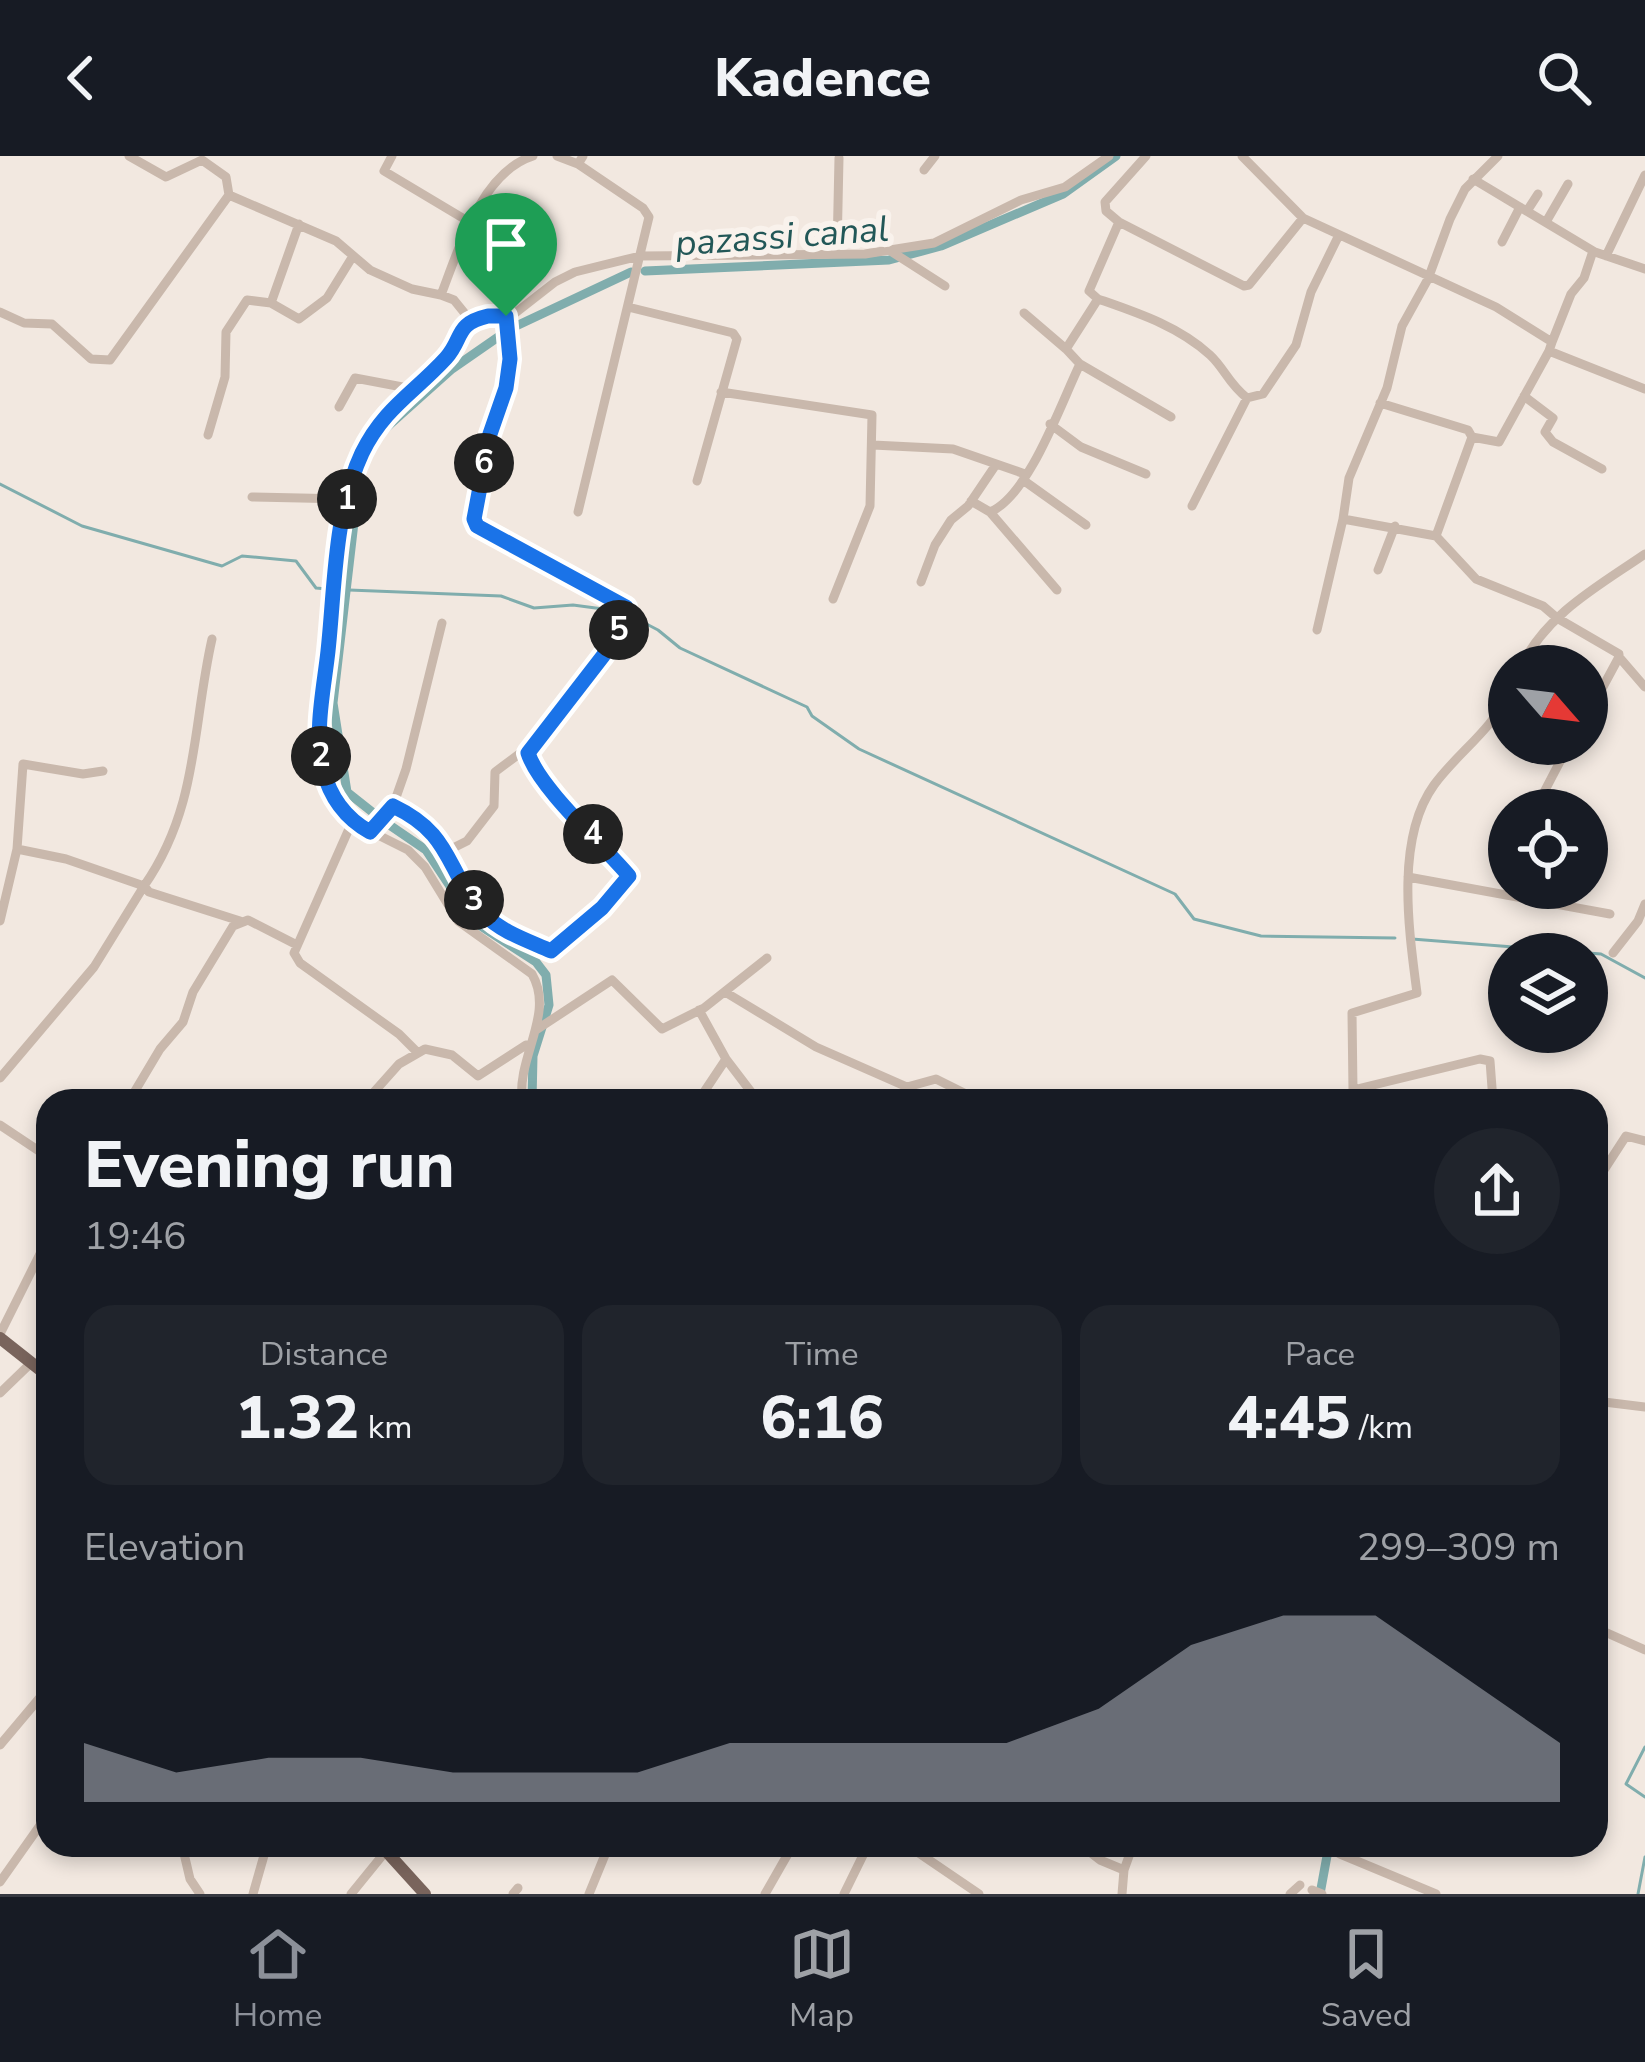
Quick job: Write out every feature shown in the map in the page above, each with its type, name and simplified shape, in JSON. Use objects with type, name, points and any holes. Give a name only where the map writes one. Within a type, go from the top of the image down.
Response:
[{"type":"main road","points":[[0,1336],[36,1366]]},
{"type":"main road","points":[[393,1857],[425,1894]]},
{"type":"street","points":[[0,312],[24,323],[52,324],[92,359],[110,359],[229,195],[226,177],[202,160],[166,177],[130,156]]},
{"type":"street","points":[[392,156],[385,171],[471,223]]},
{"type":"street","points":[[441,295],[493,183],[516,162],[533,156]]},
{"type":"street","points":[[557,156],[581,160],[646,211],[649,220],[578,512]]},
{"type":"street","points":[[924,170],[935,156]]},
{"type":"street","points":[[521,1089],[528,1044],[542,1003],[532,974],[458,921],[408,850],[352,822],[334,799],[324,773],[320,739],[347,499],[360,457],[381,418],[449,356],[457,335],[470,322],[506,316],[575,272],[640,256],[892,252],[934,242],[1022,200],[1065,187],[1109,156]]},
{"type":"street","points":[[1146,156],[1105,202],[1106,211],[1244,286],[1250,286],[1303,218]]},
{"type":"street","points":[[1242,156],[1303,218],[1496,307],[1551,347],[1645,389]]},
{"type":"street","points":[[1317,630],[1349,478],[1381,404],[1402,326],[1428,278],[1450,219],[1473,179],[1498,156]]},
{"type":"street","points":[[837,252],[838,157]]},
{"type":"street","points":[[1606,256],[1645,176]]},
{"type":"street","points":[[1473,179],[1593,250],[1645,269]]},
{"type":"street","points":[[1546,222],[1568,184]]},
{"type":"street","points":[[1502,242],[1538,194]]},
{"type":"street","points":[[229,195],[335,242],[370,270],[412,289],[454,300],[470,322]]},
{"type":"street","points":[[1119,222],[1089,291],[1098,299],[1173,328],[1207,352],[1220,365],[1226,381],[1247,398]]},
{"type":"street","points":[[271,304],[299,224]]},
{"type":"street","points":[[1192,506],[1247,398],[1263,394],[1275,381],[1338,237]]},
{"type":"street","points":[[1472,437],[1499,442],[1551,347],[1593,250]]},
{"type":"street","points":[[892,252],[945,286]]},
{"type":"street","points":[[208,435],[225,377],[226,332],[247,300],[271,304],[299,319],[327,298],[353,256]]},
{"type":"street","points":[[1066,349],[1098,299]]},
{"type":"street","points":[[628,307],[733,333],[737,350],[697,481]]},
{"type":"street","points":[[1024,313],[1080,364],[1171,417]]},
{"type":"street","points":[[445,853],[467,842],[494,806],[495,772],[561,715],[616,636],[626,607],[477,526],[474,519],[490,434],[506,388],[510,359],[506,316]]},
{"type":"street","points":[[990,512],[1004,506],[1024,477],[1080,364]]},
{"type":"street","points":[[339,407],[355,378],[413,389]]},
{"type":"street","points":[[721,392],[865,412],[874,421],[870,506],[833,599]]},
{"type":"street","points":[[1524,396],[1553,418],[1545,432],[1552,442],[1602,470]]},
{"type":"street","points":[[1381,404],[1468,430],[1472,437],[1436,536]]},
{"type":"street","points":[[1050,424],[1082,447],[1146,474]]},
{"type":"street","points":[[873,445],[953,449],[1024,477],[1086,525]]},
{"type":"street","points":[[921,583],[943,532],[994,466]]},
{"type":"street","points":[[252,497],[347,499]]},
{"type":"street","points":[[971,501],[990,512],[1058,590]]},
{"type":"street","points":[[1343,519],[1436,536],[1476,579],[1543,605],[1619,654],[1608,677]]},
{"type":"street","points":[[1378,570],[1395,526]]},
{"type":"street","points":[[1533,645],[1543,629],[1645,554]]},
{"type":"street","points":[[370,832],[393,806],[406,769],[442,623]]},
{"type":"street","points":[[0,1078],[94,967],[164,849],[191,780],[212,639]]},
{"type":"street","points":[[1618,658],[1645,687]]},
{"type":"street","points":[[1350,1089],[1352,1013],[1417,993],[1408,877],[1411,843],[1431,788],[1488,729]]},
{"type":"street","points":[[393,806],[418,818],[439,837],[486,916],[551,951],[565,943],[629,876],[532,767],[531,745]]},
{"type":"street","points":[[0,921],[17,849],[23,764],[83,774],[103,771]]},
{"type":"street","points":[[352,822],[294,953],[300,963],[418,1053]]},
{"type":"street","points":[[17,849],[66,859],[241,921]]},
{"type":"street","points":[[1408,877],[1610,914]]},
{"type":"street","points":[[1612,953],[1638,921],[1645,904]]},
{"type":"street","points":[[136,1089],[182,1022],[233,926],[248,920],[297,945]]},
{"type":"street","points":[[535,1032],[612,980],[662,1029],[699,1010],[767,958]]},
{"type":"street","points":[[725,992],[816,1047],[907,1087],[936,1078],[957,1089]]},
{"type":"street","points":[[699,1010],[725,1059],[749,1089]]},
{"type":"street","points":[[375,1089],[425,1048],[452,1054],[474,1074],[482,1075],[528,1044]]},
{"type":"street","points":[[706,1089],[725,1059]]},
{"type":"street","points":[[1375,1089],[1480,1059],[1490,1060],[1493,1089]]},
{"type":"street","points":[[0,1125],[36,1149]]},
{"type":"street","points":[[1608,1164],[1626,1136],[1645,1141]]},
{"type":"street","points":[[0,1336],[36,1262]]},
{"type":"street","points":[[0,1393],[32,1363]]},
{"type":"street","points":[[1608,1403],[1645,1407]]},
{"type":"street","points":[[1608,1633],[1645,1650]]},
{"type":"street","points":[[0,1745],[36,1702]]},
{"type":"street","points":[[0,1882],[36,1831]]},
{"type":"street","points":[[186,1857],[190,1879],[200,1894]]},
{"type":"street","points":[[253,1894],[264,1857]]},
{"type":"street","points":[[350,1894],[378,1857]]},
{"type":"street","points":[[589,1894],[604,1857]]},
{"type":"street","points":[[765,1894],[786,1857]]},
{"type":"street","points":[[844,1894],[861,1857]]},
{"type":"street","points":[[925,1857],[979,1894]]},
{"type":"street","points":[[1097,1857],[1124,1870]]},
{"type":"street","points":[[1122,1894],[1129,1857]]},
{"type":"street","points":[[1347,1857],[1436,1894]]},
{"type":"street","points":[[1290,1894],[1300,1885]]},
{"type":"waterway","name":"pazassi canal","points":[[645,271],[889,260],[941,246],[1063,194],[1116,156]]},
{"type":"waterway","name":"pazassi canal","points":[[514,327],[631,272]]},
{"type":"waterway","name":"pazassi canal","points":[[376,815],[347,792],[333,703],[360,471],[376,437],[452,369],[501,335]]},
{"type":"waterway","points":[[0,484],[82,526],[222,566],[242,556],[296,561],[316,588],[327,589]]},
{"type":"waterway","points":[[349,590],[501,596],[534,608],[573,605],[618,611]]},
{"type":"waterway","points":[[635,618],[680,648],[807,707],[812,716],[859,749],[1175,894],[1194,919],[1261,936],[1395,938]]},
{"type":"waterway","name":"pazassi canal","points":[[388,824],[426,850],[473,921],[536,962],[546,975],[549,1005],[533,1056],[532,1089]]},
{"type":"waterway","points":[[1412,939],[1601,954],[1645,978]]},
{"type":"waterway","points":[[1645,1747],[1626,1784],[1645,1797]]},
{"type":"waterway","name":"pazassi canal","points":[[1320,1894],[1327,1857]]},
{"type":"waterway","points":[[1638,1894],[1645,1857]]},
{"type":"route","points":[[506,316],[510,359],[506,388],[490,434],[474,519],[477,526],[626,607],[603,656],[528,753],[546,785],[629,876],[602,908],[551,951],[486,916],[439,837],[418,818],[393,806],[370,832],[352,822],[334,799],[321,757],[336,566],[344,509],[360,457],[381,418],[449,356],[463,327],[478,318],[506,316]]}]
